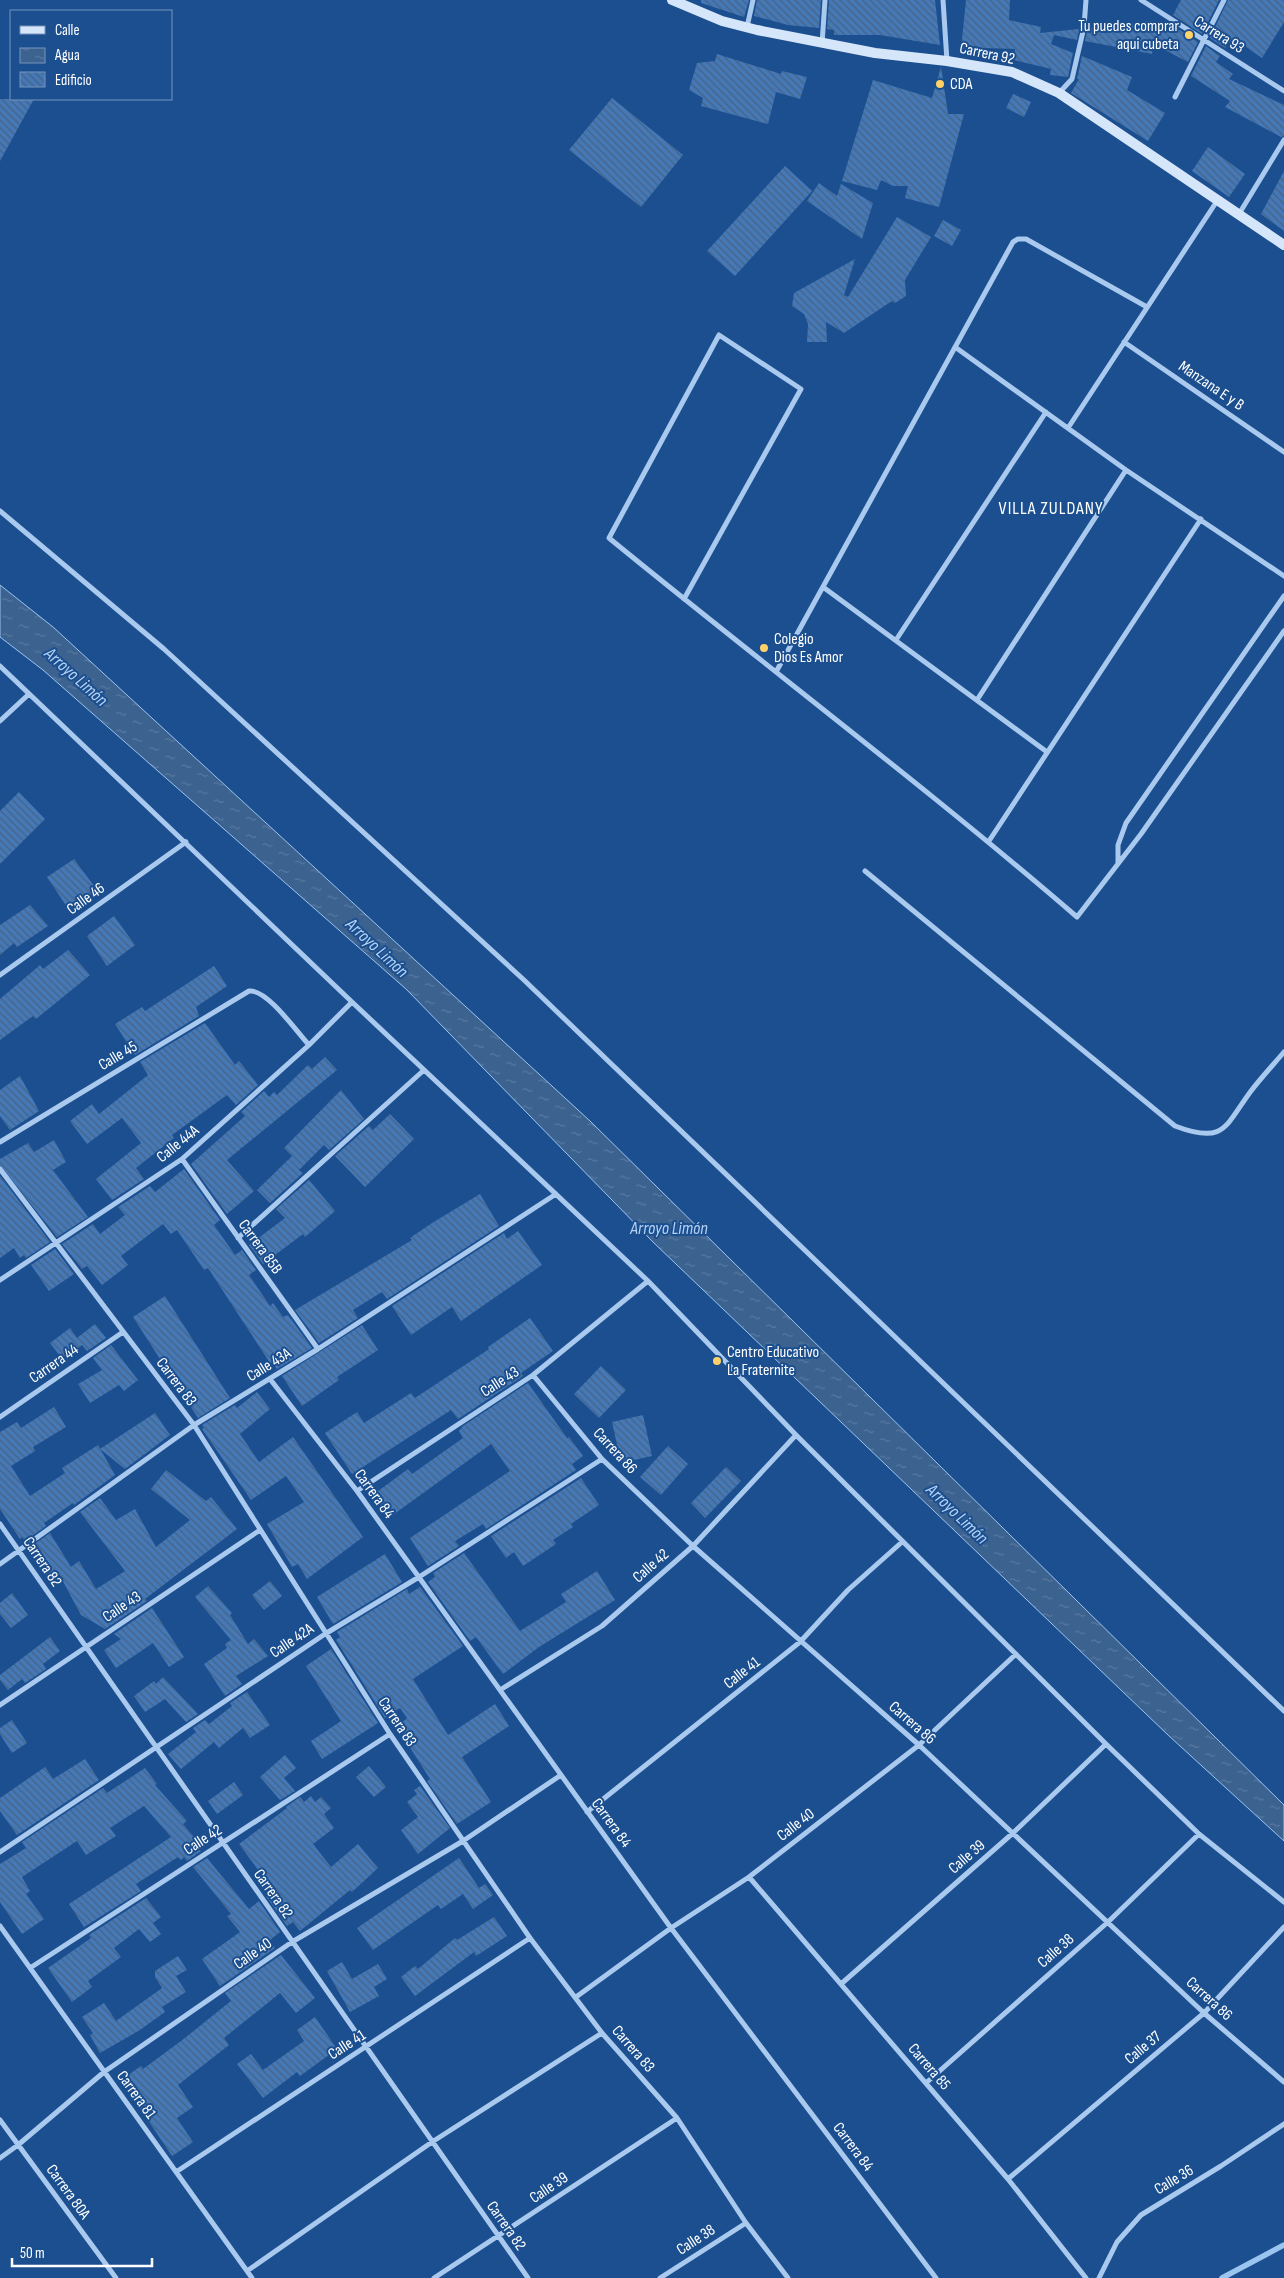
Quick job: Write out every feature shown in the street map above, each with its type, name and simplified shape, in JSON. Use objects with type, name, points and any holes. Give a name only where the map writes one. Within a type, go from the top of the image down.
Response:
[{"type":"street","name":"Carrera 92","points":[[674,0],[722,21],[822,44],[875,53],[947,60],[1012,72],[1059,93],[1284,245]]},
{"type":"street","points":[[747,28],[753,0]]},
{"type":"street","points":[[822,44],[825,0]]},
{"type":"street","points":[[943,0],[947,60]]},
{"type":"street","points":[[1059,93],[1072,79],[1084,28],[1086,0]]},
{"type":"street","name":"Carrera 93","points":[[1141,0],[1284,91]]},
{"type":"street","points":[[1175,97],[1224,0]]},
{"type":"street","points":[[1239,215],[1284,140]]},
{"type":"street","points":[[1068,428],[1217,201]]},
{"type":"street","points":[[776,672],[1013,242],[1018,239],[1026,239],[1147,307]]},
{"type":"street","points":[[684,599],[801,389],[719,335],[609,538],[684,599],[989,841],[1077,917],[1141,834],[1284,631]]},
{"type":"street","name":"Manzana E y B","points":[[1124,342],[1284,452]]},
{"type":"street","points":[[955,347],[1126,470],[1284,576]]},
{"type":"street","points":[[896,640],[1046,412]]},
{"type":"street","points":[[977,700],[1126,470]]},
{"type":"street","points":[[0,511],[164,649],[524,980],[1284,1711]]},
{"type":"street","points":[[989,841],[1201,519]]},
{"type":"street","points":[[822,586],[1048,752]]},
{"type":"street","points":[[1118,863],[1118,845],[1126,823],[1284,596]]},
{"type":"street","points":[[0,666],[648,1281],[902,1542],[1199,1834],[1284,1902]]},
{"type":"street","points":[[0,721],[29,694]]},
{"type":"street","name":"Calle 46","points":[[0,975],[186,842]]},
{"type":"street","points":[[865,870],[1175,1126],[1192,1132],[1210,1135],[1228,1126],[1251,1091],[1284,1052]]},
{"type":"street","name":"Calle 45","points":[[0,1142],[248,991],[256,990],[265,996],[309,1045]]},
{"type":"street","name":"Calle 44A","points":[[0,1280],[182,1160],[309,1045],[352,1002]]},
{"type":"street","points":[[238,1238],[424,1070]]},
{"type":"street","name":"Carrera 85B","points":[[182,1160],[318,1349]]},
{"type":"street","name":"Carrera 83","points":[[0,1169],[194,1426],[390,1734],[530,1938],[602,2032],[677,2118],[746,2223],[788,2278]]},
{"type":"street","name":"Calle 43A","points":[[0,1564],[194,1426],[318,1349],[556,1194]]},
{"type":"street","name":"Calle 43","points":[[357,1491],[533,1375],[648,1281]]},
{"type":"street","name":"Carrera 44","points":[[0,1417],[123,1332]]},
{"type":"street","name":"Carrera 86","points":[[533,1375],[602,1459],[692,1546],[919,1745],[1204,2013],[1284,2082]]},
{"type":"street","name":"Carrera 84","points":[[270,1379],[357,1491],[670,1928],[936,2278]]},
{"type":"street","name":"Calle 42","points":[[500,1690],[602,1626],[692,1546],[796,1435]]},
{"type":"street","name":"Calle 42A","points":[[0,1852],[325,1634],[419,1577],[602,1459]]},
{"type":"street","name":"Carrera 82","points":[[0,1524],[84,1647],[528,2278]]},
{"type":"street","name":"Calle 43","points":[[0,1706],[84,1647],[260,1530]]},
{"type":"street","name":"Calle 41","points":[[587,1812],[800,1642],[848,1590],[902,1542]]},
{"type":"street","name":"Calle 40","points":[[576,1996],[670,1928],[749,1877],[919,1745],[1016,1654]]},
{"type":"street","name":"Calle 42","points":[[30,1968],[221,1842],[390,1734]]},
{"type":"street","name":"Calle 39","points":[[841,1984],[1013,1833],[1106,1744]]},
{"type":"street","name":"Calle 40","points":[[0,2158],[104,2072],[292,1942],[463,1841],[560,1774]]},
{"type":"street","name":"Calle 38","points":[[926,2083],[1108,1922],[1199,1834]]},
{"type":"street","name":"Carrera 85","points":[[749,1877],[1008,2179],[1086,2278]]},
{"type":"street","name":"Carrera 81","points":[[0,1926],[252,2278]]},
{"type":"street","name":"Calle 37","points":[[1008,2179],[1204,2013],[1284,1927]]},
{"type":"street","name":"Calle 41","points":[[176,2172],[530,1938]]},
{"type":"street","points":[[247,2271],[432,2142],[602,2032]]},
{"type":"street","name":"Calle 39","points":[[434,2278],[677,2118]]},
{"type":"street","name":"Carrera 80A","points":[[0,2120],[116,2278]]},
{"type":"street","name":"Calle 36","points":[[1099,2278],[1117,2242],[1141,2215],[1221,2166],[1284,2124]]},
{"type":"street","name":"Calle 38","points":[[660,2278],[746,2223]]},
{"type":"water","name":"Arroyo Limón","points":[[0,585],[53,627],[590,1121],[1284,1805],[1284,1841],[1168,1735],[653,1242],[406,989],[43,670],[0,637]]},
{"type":"building","points":[[701,0],[749,0],[744,17],[701,3]]},
{"type":"building","points":[[757,0],[821,0],[819,28],[788,25],[754,16]]},
{"type":"building","points":[[829,0],[935,0],[940,45],[880,35],[834,35],[834,30],[827,29]]},
{"type":"building","points":[[966,0],[1010,0],[1009,20],[1041,27],[1040,33],[1079,29],[1077,40],[1054,35],[1051,44],[1073,53],[1068,77],[1050,75],[1051,69],[1014,60],[1015,49],[983,48],[983,52],[961,49]]},
{"type":"building","points":[[1181,0],[1219,0],[1202,34],[1173,15]]},
{"type":"building","points":[[1228,0],[1284,0],[1284,22],[1262,58],[1233,38],[1225,48],[1210,38]]},
{"type":"building","points":[[1151,21],[1167,26],[1169,23],[1198,42],[1188,62],[1153,44],[1152,54],[1085,41],[1088,28]]},
{"type":"building","points":[[1206,46],[1220,56],[1216,62],[1233,74],[1229,79],[1284,105],[1284,136],[1281,137],[1225,107],[1230,101],[1191,76]]},
{"type":"building","points":[[717,54],[781,74],[782,71],[807,77],[800,99],[776,92],[768,124],[701,106],[703,98],[689,90],[697,63],[715,61]]},
{"type":"building","points":[[1082,56],[1132,77],[1127,90],[1165,113],[1148,141],[1071,93],[1079,79],[1077,79]]},
{"type":"building","points":[[941,67],[948,114],[964,114],[939,207],[905,198],[908,186],[893,186],[881,180],[877,190],[842,181],[873,80],[932,98]]},
{"type":"building","points":[[1013,94],[1031,102],[1024,117],[1006,108]]},
{"type":"building","points":[[612,98],[683,155],[641,207],[569,150]]},
{"type":"building","points":[[0,99],[33,100],[0,161]]},
{"type":"building","points":[[1208,147],[1245,174],[1229,197],[1192,171]]},
{"type":"building","points":[[785,166],[812,191],[735,276],[707,251]]},
{"type":"building","points":[[1284,171],[1284,231],[1261,214]]},
{"type":"building","points":[[819,183],[837,196],[841,184],[873,203],[862,239],[807,201]]},
{"type":"building","points":[[897,217],[931,237],[905,280],[906,296],[895,303],[892,301],[844,333],[826,322],[827,342],[807,342],[808,324],[804,314],[792,306],[794,293],[855,259],[844,295],[848,297]]},
{"type":"building","points":[[943,220],[961,230],[952,246],[934,236]]},
{"type":"building","points":[[19,792],[45,819],[0,864],[0,811]]},
{"type":"building","points":[[74,859],[97,890],[69,910],[47,877]]},
{"type":"building","points":[[30,905],[48,926],[17,947],[14,943],[0,955],[0,925]]},
{"type":"building","points":[[114,916],[135,945],[107,966],[87,936]]},
{"type":"building","points":[[68,950],[90,975],[36,1019],[33,1016],[0,1040],[0,999],[40,965],[43,969]]},
{"type":"building","points":[[214,966],[227,986],[196,1007],[199,1016],[135,1055],[115,1024],[142,1007],[145,1011]]},
{"type":"building","points":[[205,1023],[235,1065],[239,1061],[258,1085],[236,1105],[227,1095],[172,1135],[174,1138],[136,1168],[144,1179],[112,1200],[96,1179],[141,1143],[122,1118],[87,1144],[70,1121],[92,1104],[99,1114],[148,1075],[140,1062]]},
{"type":"building","points":[[325,1057],[337,1070],[227,1160],[254,1191],[227,1214],[191,1164],[245,1116],[241,1112],[264,1091],[269,1097],[274,1092],[277,1095],[308,1065],[312,1069]]},
{"type":"building","points":[[20,1076],[39,1111],[10,1130],[0,1116],[0,1090]]},
{"type":"building","points":[[341,1090],[364,1119],[329,1150],[324,1145],[299,1170],[303,1173],[270,1203],[257,1190],[292,1156],[284,1148]]},
{"type":"building","points":[[390,1114],[414,1139],[365,1187],[335,1156],[369,1126],[373,1130]]},
{"type":"building","points":[[54,1140],[66,1162],[53,1170],[88,1217],[57,1237],[0,1165],[0,1159],[28,1143],[34,1152]]},
{"type":"building","points":[[184,1169],[220,1220],[214,1225],[235,1255],[242,1250],[256,1270],[249,1275],[270,1306],[273,1303],[283,1317],[288,1315],[312,1348],[277,1369],[272,1362],[270,1363],[208,1268],[204,1270],[177,1230],[171,1234],[163,1224],[121,1256],[128,1265],[102,1285],[87,1266],[82,1269],[62,1244],[93,1224],[100,1234],[125,1215],[118,1207],[150,1186],[155,1192]]},
{"type":"building","points":[[0,1176],[50,1242],[26,1258],[24,1255],[20,1258],[14,1248],[0,1258]]},
{"type":"building","points":[[309,1180],[335,1211],[305,1237],[303,1234],[263,1264],[249,1245],[285,1218],[276,1209]]},
{"type":"building","points":[[480,1194],[499,1226],[387,1299],[382,1292],[353,1310],[358,1318],[319,1343],[295,1310],[412,1240],[410,1238],[432,1223]]},
{"type":"building","points":[[518,1231],[542,1265],[461,1321],[452,1307],[411,1335],[392,1306],[504,1233],[507,1239]]},
{"type":"building","points":[[55,1249],[74,1274],[49,1291],[31,1265]]},
{"type":"building","points":[[165,1296],[230,1398],[198,1418],[133,1317]]},
{"type":"building","points":[[530,1318],[553,1351],[521,1373],[523,1376],[458,1419],[451,1410],[352,1474],[325,1433],[357,1412],[364,1423],[411,1393],[415,1398],[489,1349],[488,1347]]},
{"type":"building","points":[[95,1324],[106,1338],[87,1351],[82,1345],[63,1360],[50,1343],[70,1328],[77,1338]]},
{"type":"building","points":[[362,1325],[378,1350],[337,1377],[339,1380],[302,1406],[282,1376]]},
{"type":"building","points":[[111,1345],[138,1380],[124,1391],[119,1385],[90,1403],[78,1384],[102,1370],[93,1358]]},
{"type":"building","points":[[601,1366],[626,1390],[599,1418],[574,1394]]},
{"type":"building","points":[[528,1383],[567,1438],[569,1437],[583,1456],[572,1464],[576,1470],[486,1529],[483,1524],[455,1541],[459,1546],[428,1566],[410,1538],[510,1471],[491,1444],[390,1517],[374,1494],[408,1469],[412,1474],[463,1438],[459,1431],[463,1426]]},
{"type":"building","points":[[257,1392],[270,1409],[240,1434],[259,1462],[293,1437],[363,1537],[307,1579],[298,1564],[292,1567],[267,1524],[304,1502],[286,1476],[251,1500],[202,1429],[204,1428],[202,1425],[235,1405],[237,1408]]},
{"type":"building","points":[[54,1407],[66,1427],[33,1447],[35,1451],[11,1466],[30,1496],[65,1473],[62,1468],[98,1445],[115,1475],[74,1505],[73,1503],[44,1523],[46,1526],[25,1541],[22,1537],[20,1539],[0,1509],[0,1432],[17,1422],[21,1428]]},
{"type":"building","points":[[155,1413],[170,1435],[125,1469],[100,1449]]},
{"type":"building","points":[[643,1415],[652,1456],[621,1463],[612,1422]]},
{"type":"building","points":[[668,1446],[688,1464],[661,1495],[640,1477]]},
{"type":"building","points":[[726,1467],[741,1481],[705,1518],[691,1503]]},
{"type":"building","points":[[166,1470],[206,1501],[211,1497],[237,1529],[145,1599],[147,1601],[105,1629],[81,1615],[59,1574],[49,1580],[29,1548],[50,1533],[71,1567],[79,1561],[96,1589],[125,1571],[80,1512],[100,1498],[116,1520],[135,1509],[156,1547],[190,1520],[151,1489]]},
{"type":"building","points":[[581,1478],[599,1505],[571,1524],[573,1527],[553,1540],[556,1544],[523,1566],[514,1552],[506,1558],[491,1536]]},
{"type":"building","points":[[464,1553],[520,1631],[566,1602],[561,1594],[597,1571],[615,1600],[539,1647],[503,1674],[476,1637],[470,1641],[428,1582],[435,1577],[433,1573]]},
{"type":"building","points":[[385,1554],[402,1582],[333,1624],[317,1597]]},
{"type":"building","points":[[270,1581],[282,1596],[264,1610],[252,1595]]},
{"type":"building","points":[[208,1586],[232,1613],[230,1615],[248,1644],[254,1639],[268,1656],[236,1676],[242,1684],[225,1696],[204,1664],[227,1648],[225,1644],[231,1640],[195,1597]]},
{"type":"building","points":[[420,1587],[463,1646],[413,1679],[448,1735],[495,1704],[509,1726],[462,1757],[491,1802],[457,1824],[427,1781],[430,1779],[397,1727],[407,1718],[400,1708],[385,1718],[336,1640],[340,1637],[337,1632],[407,1589],[409,1594]]},
{"type":"building","points":[[12,1593],[28,1615],[11,1628],[0,1614],[0,1603]]},
{"type":"building","points":[[152,1608],[184,1657],[169,1667],[153,1643],[116,1668],[104,1650],[121,1639],[114,1634]]},
{"type":"building","points":[[50,1637],[60,1651],[43,1664],[46,1669],[25,1683],[22,1679],[8,1690],[0,1680],[0,1675]]},
{"type":"building","points":[[331,1649],[378,1723],[322,1759],[311,1741],[341,1721],[306,1666]]},
{"type":"building","points":[[163,1677],[198,1714],[186,1722],[165,1699],[145,1712],[134,1696],[154,1681],[156,1684]]},
{"type":"building","points":[[247,1692],[270,1725],[250,1738],[243,1728],[219,1748],[214,1742],[181,1769],[168,1754],[196,1732],[193,1728],[205,1720],[209,1724],[232,1706],[230,1703]]},
{"type":"building","points":[[12,1720],[27,1743],[12,1753],[0,1734],[0,1728]]},
{"type":"building","points":[[285,1755],[296,1768],[284,1778],[295,1791],[280,1800],[260,1777]]},
{"type":"building","points":[[85,1759],[99,1780],[17,1835],[0,1811],[0,1798],[45,1767],[53,1779]]},
{"type":"building","points":[[369,1766],[386,1787],[374,1797],[356,1777]]},
{"type":"building","points":[[145,1768],[157,1784],[155,1785],[187,1821],[183,1824],[199,1843],[196,1846],[201,1851],[187,1861],[184,1857],[181,1860],[178,1857],[136,1884],[141,1891],[84,1927],[69,1904],[171,1837],[144,1806],[110,1828],[116,1836],[86,1855],[77,1841],[22,1877],[30,1891],[26,1894],[44,1919],[22,1934],[0,1902],[0,1864],[26,1848],[22,1842],[103,1788],[107,1793]]},
{"type":"building","points":[[234,1782],[243,1795],[217,1814],[208,1801]]},
{"type":"building","points":[[420,1786],[450,1828],[418,1854],[401,1830],[418,1817],[407,1802],[417,1794],[414,1790]]},
{"type":"building","points":[[311,1796],[315,1802],[321,1797],[331,1808],[324,1814],[334,1828],[313,1844],[331,1867],[358,1844],[378,1868],[352,1892],[350,1890],[300,1931],[293,1922],[287,1926],[266,1896],[273,1890],[239,1844],[300,1797],[304,1802]]},
{"type":"building","points":[[207,1858],[249,1909],[259,1901],[280,1932],[269,1941],[275,1948],[220,1986],[202,1959],[240,1932],[227,1916],[231,1914],[193,1867]]},
{"type":"building","points":[[459,1858],[479,1888],[485,1884],[493,1895],[473,1909],[463,1894],[441,1909],[438,1905],[373,1950],[357,1928]]},
{"type":"building","points":[[146,1898],[161,1917],[153,1923],[161,1934],[150,1942],[139,1929],[114,1948],[121,1957],[88,1981],[92,1987],[72,2002],[48,1968],[91,1938],[89,1935]]},
{"type":"building","points":[[494,1917],[507,1936],[476,1956],[474,1952],[415,1996],[401,1977],[415,1966],[418,1969],[455,1938],[457,1940]]},
{"type":"building","points":[[281,1955],[315,1998],[296,2013],[280,1993],[224,2038],[229,2045],[178,2085],[193,2107],[177,2118],[193,2142],[172,2156],[121,2080],[141,2066],[143,2069],[181,2041],[231,2001],[225,1993]]},
{"type":"building","points":[[178,1956],[187,1970],[176,1976],[186,1992],[162,2007],[165,2012],[140,2030],[100,2053],[90,2035],[93,2033],[82,2017],[104,2003],[116,2021],[162,1988],[155,1977],[155,1971]]},
{"type":"building","points":[[342,1962],[352,1979],[378,1964],[387,1979],[374,1987],[379,1996],[350,2012],[327,1971]]},
{"type":"building","points":[[315,2017],[337,2049],[300,2076],[297,2072],[263,2098],[237,2064],[251,2054],[263,2070],[304,2041],[297,2030]]},
{"type":"waterway","points":[[1222,2278],[1284,2245]]},
{"type":"place","name":"Tu puedes comprar aqui cubeta","points":[[1189,35]]},
{"type":"place","name":"CDA","points":[[940,84]]},
{"type":"place","name":"Colegio Dios Es Amor","points":[[764,648]]},
{"type":"place","name":"Centro Educativo La Fraternite","points":[[717,1361]]},
{"type":"district","name":"VILLA ZULDANY","points":[[1051,508]]}]
